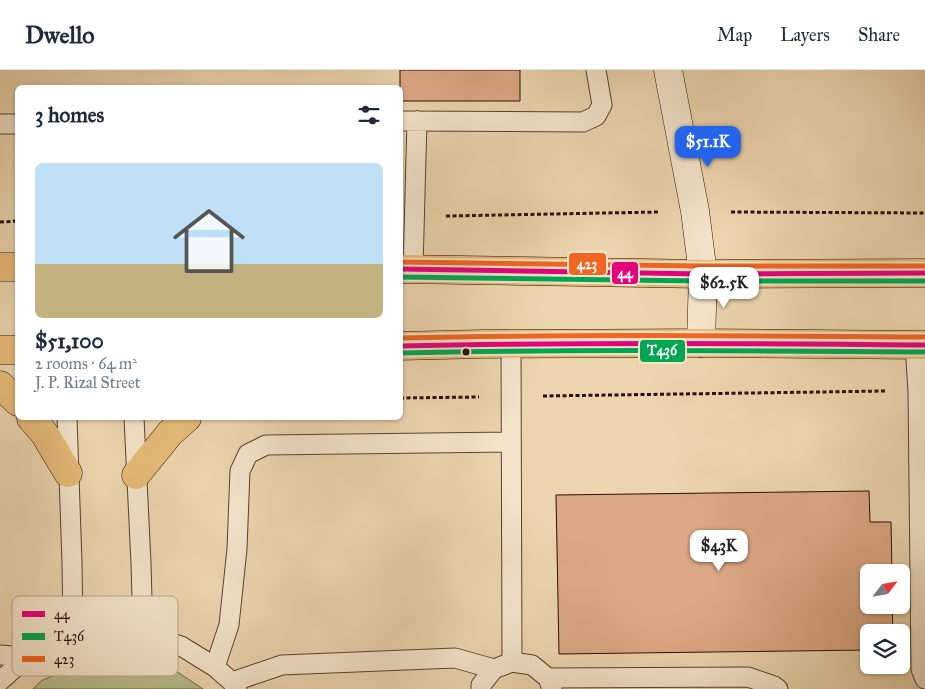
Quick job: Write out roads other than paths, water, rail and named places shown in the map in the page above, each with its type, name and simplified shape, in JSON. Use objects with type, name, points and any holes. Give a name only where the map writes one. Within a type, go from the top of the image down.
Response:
[{"type":"main road","points":[[0,267],[15,267]]},
{"type":"main road","points":[[406,269],[703,274],[925,273]]},
{"type":"main road","points":[[403,346],[701,343],[920,345]]},
{"type":"main road","points":[[0,350],[15,350]]},
{"type":"main road","points":[[0,385],[15,399]]},
{"type":"main road","points":[[33,420],[44,433],[68,473]]},
{"type":"main road","points":[[136,475],[170,433],[185,420]]},
{"type":"street","points":[[668,70],[695,211],[703,274],[701,343]]},
{"type":"lane","points":[[406,269],[409,121],[583,122],[596,116],[602,105],[596,70]]},
{"type":"lane","points":[[0,124],[15,124]]},
{"type":"lane","points":[[511,344],[512,662]]},
{"type":"lane","points":[[920,345],[918,391],[924,672]]},
{"type":"lane","points":[[67,420],[73,596]]},
{"type":"lane","points":[[134,420],[142,596]]},
{"type":"lane","points":[[215,667],[229,625],[238,550],[240,471],[248,454],[266,445],[511,442]]},
{"type":"lane","points":[[178,645],[215,667],[234,686],[282,664],[454,658],[494,669]]},
{"type":"lane","points":[[481,689],[481,685],[494,669],[512,662],[532,665],[550,684],[748,678],[778,689]]},
{"type":"lane","points":[[0,681],[12,670]]}]
